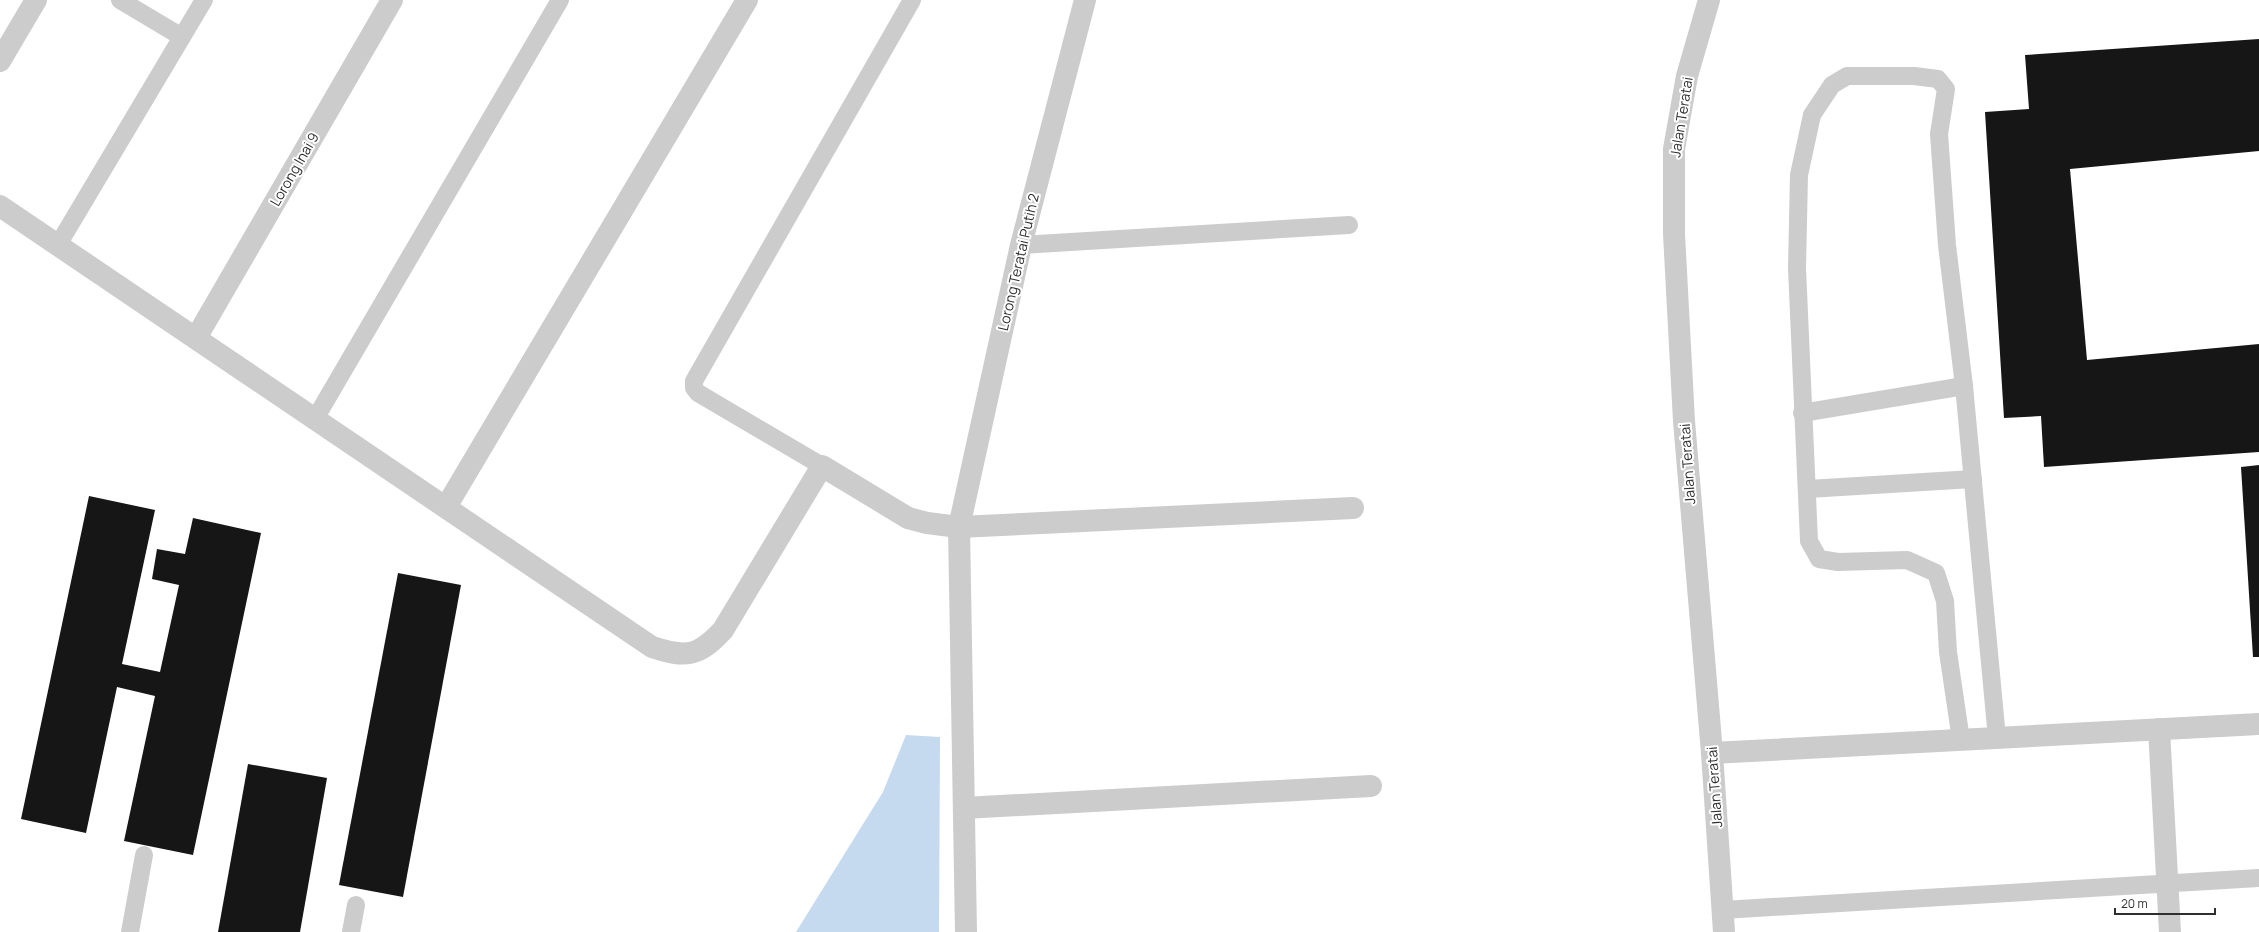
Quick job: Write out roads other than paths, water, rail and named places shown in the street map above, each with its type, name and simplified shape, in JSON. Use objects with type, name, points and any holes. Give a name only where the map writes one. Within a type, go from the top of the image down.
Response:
[{"type":"street","points":[[0,61],[36,0]]},
{"type":"street","name":"Lorong Inai 9","points":[[196,338],[392,0]]},
{"type":"street","points":[[446,507],[747,0]]},
{"type":"street","name":"Lorong Teratai Putih 2","points":[[966,932],[959,527],[1021,245],[1085,0]]},
{"type":"street","name":"Jalan Teratai","points":[[1709,0],[1687,76],[1674,149],[1674,234],[1684,421],[1712,753],[1724,932]]},
{"type":"street","points":[[0,206],[652,646],[675,654],[696,652],[712,642],[723,630],[822,466],[908,518],[927,523],[959,527],[1353,508]]},
{"type":"street","points":[[1712,753],[2259,724]]},
{"type":"street","points":[[2159,729],[2170,932]]},
{"type":"street","points":[[964,808],[1371,786]]},
{"type":"lane","points":[[120,0],[182,37]]},
{"type":"lane","points":[[58,245],[204,0]]},
{"type":"lane","points":[[315,418],[560,0]]},
{"type":"lane","points":[[822,466],[698,393],[694,388],[694,381],[912,0]]},
{"type":"lane","points":[[1961,740],[1948,652],[1945,601],[1936,573],[1907,560],[1838,562],[1819,559],[1810,541],[1808,489],[1802,413],[1797,268],[1799,175],[1812,115],[1832,85],[1847,76],[1914,76],[1938,79],[1946,89],[1939,134],[1947,245],[1964,386],[1997,738]]},
{"type":"lane","points":[[1021,245],[1350,225]]},
{"type":"lane","points":[[1802,413],[1964,386]]},
{"type":"lane","points":[[1808,489],[1973,479]]},
{"type":"lane","points":[[130,932],[144,854]]},
{"type":"lane","points":[[1722,910],[2259,878]]},
{"type":"lane","points":[[351,932],[356,905]]},
{"type":"water","points":[[906,735],[940,737],[939,932],[796,932],[883,792]]}]
